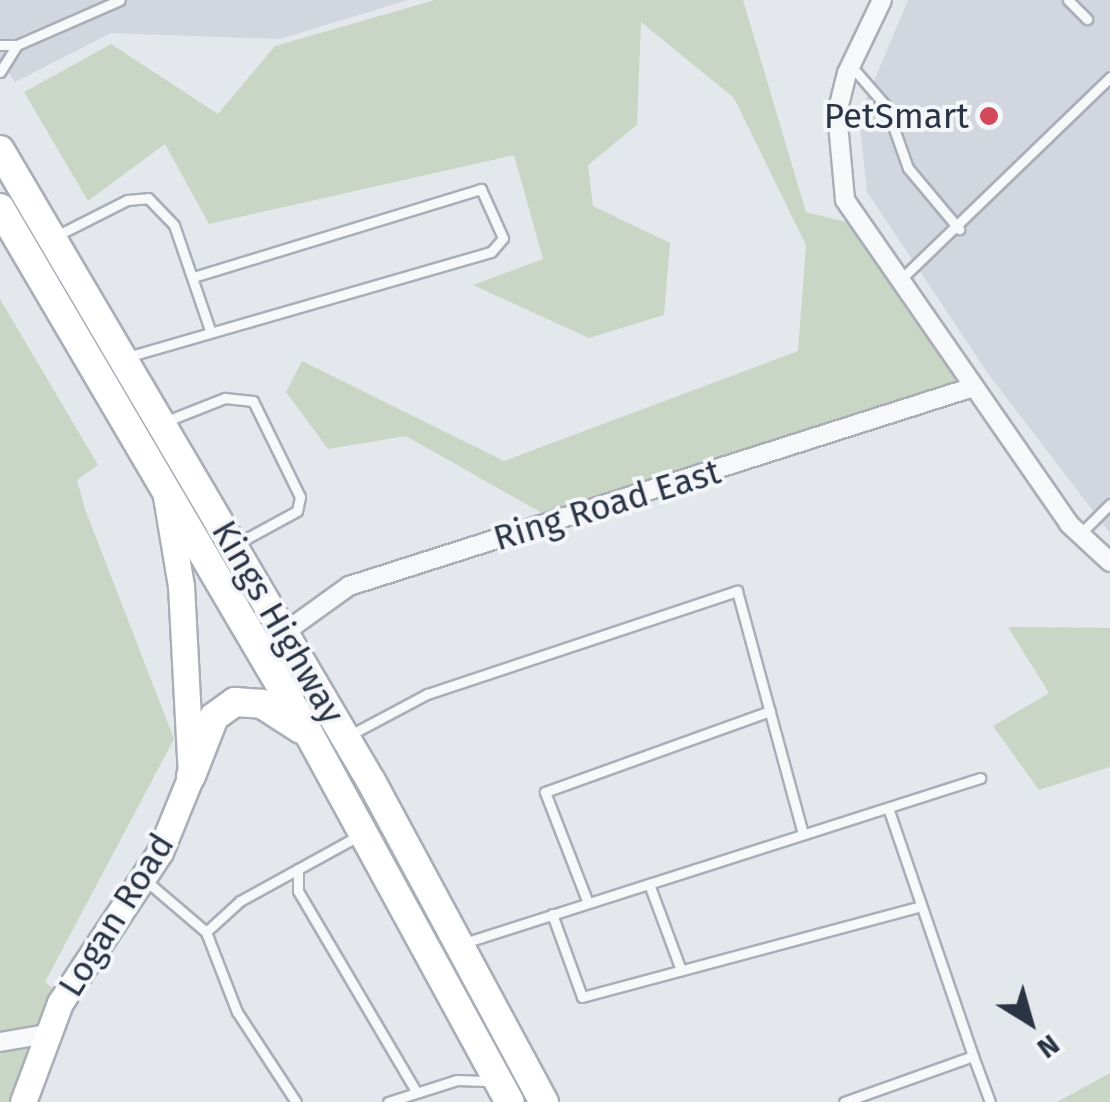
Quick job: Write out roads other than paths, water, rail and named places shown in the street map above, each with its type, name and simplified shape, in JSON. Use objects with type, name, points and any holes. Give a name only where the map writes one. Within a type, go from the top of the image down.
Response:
[{"type":"main road","name":"Kings Highway","points":[[0,150],[346,737],[544,1102]]},
{"type":"main road","name":"Kings Highway","points":[[0,208],[310,734],[504,1092]]},
{"type":"main road","points":[[191,776],[214,717],[235,702],[262,704],[310,734]]},
{"type":"street","points":[[882,0],[850,66],[835,130],[838,171],[854,220],[970,388],[1079,535],[1110,562]]},
{"type":"street","name":"Ring Road East","points":[[260,650],[349,586],[970,388]]},
{"type":"street","name":"Logan Road","points":[[23,1102],[60,1002],[144,878],[191,776],[182,603],[164,486]]},
{"type":"street","points":[[0,1042],[47,1034]]},
{"type":"lane","points":[[0,45],[18,45],[120,0]]},
{"type":"lane","points":[[1068,0],[1087,18]]},
{"type":"lane","points":[[0,72],[18,45]]},
{"type":"lane","points":[[850,66],[886,106],[908,168],[959,229]]},
{"type":"lane","points":[[897,283],[959,229],[1110,78]]},
{"type":"lane","points":[[124,358],[210,330],[491,252],[503,238],[482,189],[194,277]]},
{"type":"lane","points":[[52,238],[127,200],[148,198],[174,225],[210,330]]},
{"type":"lane","points":[[161,424],[225,398],[253,400],[300,496],[297,511],[233,546]]},
{"type":"lane","points":[[1079,535],[1110,504]]},
{"type":"lane","points":[[346,737],[427,694],[737,592],[803,834]]},
{"type":"lane","points":[[588,903],[545,792],[770,711]]},
{"type":"lane","points":[[461,943],[980,778]]},
{"type":"lane","points":[[888,808],[990,1102]]},
{"type":"lane","points":[[206,932],[240,901],[364,832]]},
{"type":"lane","points":[[298,869],[298,891],[415,1090]]},
{"type":"lane","points":[[144,878],[206,932],[237,1012],[296,1102]]},
{"type":"lane","points":[[649,884],[681,970]]},
{"type":"lane","points":[[552,914],[582,997],[921,906]]},
{"type":"lane","points":[[844,1102],[973,1056]]},
{"type":"lane","points":[[388,1102],[415,1090],[457,1080],[504,1092]]},
{"type":"place","name":"PetSmart","points":[[989,116]]}]
